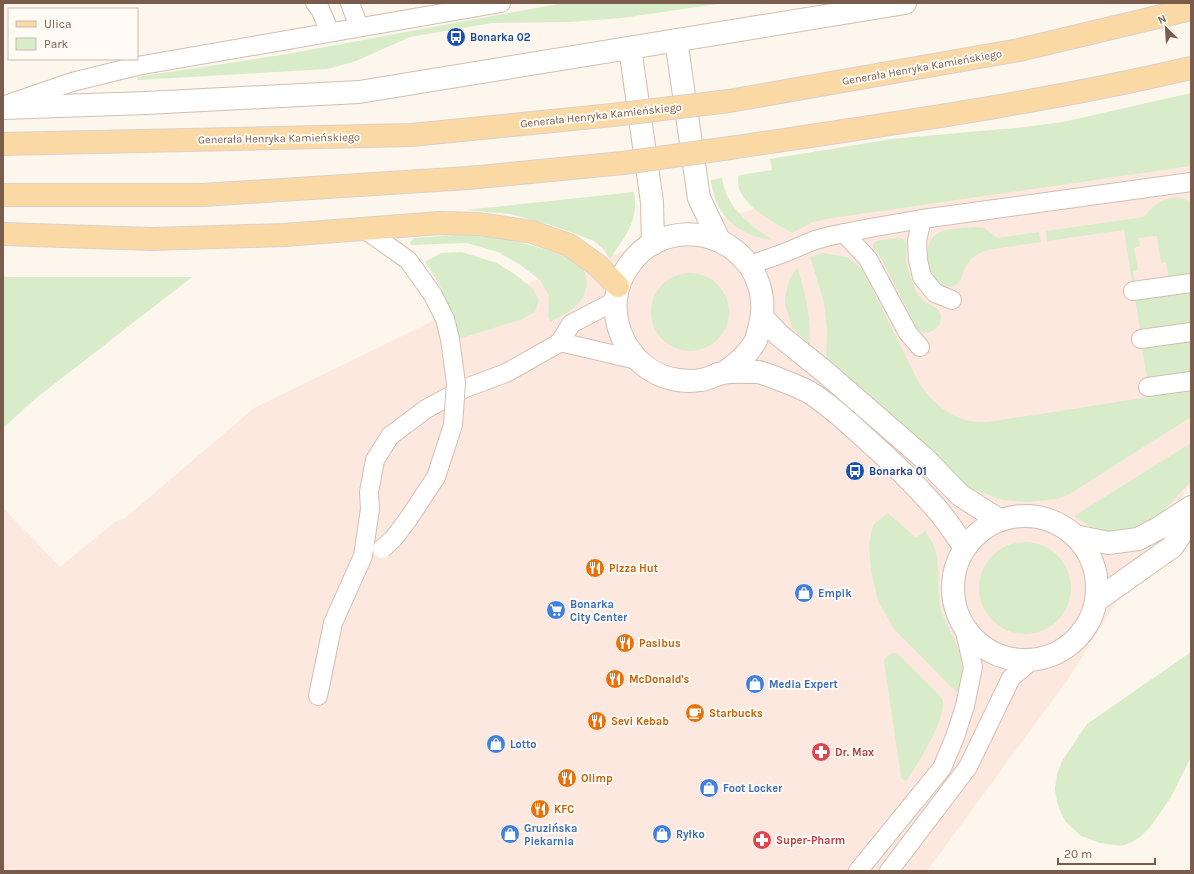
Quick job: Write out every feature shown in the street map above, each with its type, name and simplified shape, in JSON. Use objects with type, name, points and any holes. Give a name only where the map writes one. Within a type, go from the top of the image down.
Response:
[{"type":"main road","name":"Generała Henryka Kamieńskiego","points":[[3,144],[411,135],[613,115],[729,101],[1019,50],[1191,9]]},
{"type":"main road","points":[[3,195],[203,195],[468,178],[623,163],[737,148],[985,109],[1140,80],[1191,68]]},
{"type":"main road","points":[[3,234],[152,239],[284,235],[440,223],[479,224],[532,232],[569,245],[597,264],[617,294]]},
{"type":"street","points":[[3,107],[146,103],[359,92],[905,3]]},
{"type":"street","points":[[676,40],[699,198],[719,240]]},
{"type":"street","points":[[630,48],[652,202],[653,244]]},
{"type":"street","points":[[724,373],[742,359],[756,340],[762,317],[763,299],[758,282],[750,265],[736,250],[719,240],[697,234],[674,236],[653,244],[638,255],[626,269],[617,294],[617,323],[624,343],[637,360],[656,374],[678,380],[702,380],[724,373],[760,372],[808,392],[846,420],[888,458],[936,508],[965,547]]},
{"type":"street","points":[[762,317],[779,335],[825,372],[924,458],[960,495],[1000,520]]},
{"type":"street","points":[[1075,536],[1108,543],[1138,539],[1159,528],[1191,507]]},
{"type":"street","points":[[1016,516],[1033,516],[1050,520],[1063,526],[1075,536],[1089,554],[1097,576],[1097,600],[1089,622],[1074,641],[1054,654],[1031,661],[1012,660],[993,654],[976,642],[964,627],[955,608],[952,587],[956,566],[965,547],[980,531],[1000,520],[1016,516]]},
{"type":"street","points":[[1097,600],[1172,547],[1191,520]]},
{"type":"lane","points":[[315,3],[320,9],[330,32]]},
{"type":"lane","points":[[350,3],[359,27]]},
{"type":"lane","points":[[3,107],[72,82],[105,73],[500,3]]},
{"type":"lane","points":[[750,265],[793,250],[815,240],[844,233],[922,219],[1191,182]]},
{"type":"lane","points":[[922,219],[917,241],[918,260],[922,277],[935,293],[952,300]]},
{"type":"lane","points":[[364,229],[408,260],[428,285],[445,319],[450,340],[456,383],[453,425],[436,477],[409,518],[394,538],[382,549]]},
{"type":"lane","points":[[844,233],[868,259],[908,333],[920,347]]},
{"type":"lane","points":[[1133,291],[1191,282]]},
{"type":"lane","points":[[318,696],[333,623],[363,556],[370,509],[369,492],[374,460],[390,436],[426,409],[463,389],[506,373],[560,342],[571,324],[617,294]]},
{"type":"lane","points":[[1140,339],[1191,332]]},
{"type":"lane","points":[[560,342],[637,360]]},
{"type":"lane","points":[[1148,387],[1191,381]]},
{"type":"lane","points":[[858,871],[942,768],[955,737],[965,706],[973,667],[964,627]]},
{"type":"lane","points":[[890,871],[968,767],[1011,678],[1031,661]]},
{"type":"lane","points":[[938,806],[942,768]]},
{"type":"shaded area","name":"Bonarka City Center","points":[[1191,119],[1191,483],[1069,678],[927,871],[3,871],[3,508],[60,567],[116,521],[124,519],[254,408],[478,299],[823,186]]},
{"type":"green space","points":[[563,3],[724,3],[622,18],[570,22],[492,23],[410,37],[356,61],[328,69],[138,80],[137,77],[287,54]]},
{"type":"green space","points":[[1191,93],[1191,166],[826,219],[813,222],[792,233],[762,215],[743,196],[739,188],[738,177],[740,175],[772,170],[770,159],[891,139],[1015,128],[1063,122]]},
{"type":"green space","points":[[722,178],[724,189],[728,198],[740,215],[773,240],[764,239],[747,233],[725,217],[716,201],[711,182],[711,180]]},
{"type":"green space","points":[[634,192],[635,203],[633,220],[626,236],[610,259],[604,250],[594,241],[554,226],[510,214],[465,210]]},
{"type":"green space","points":[[1175,197],[1186,199],[1191,202],[1191,276],[1169,279],[1166,262],[1161,263],[1157,236],[1139,238],[1140,246],[1134,248],[1138,270],[1133,271],[1135,284],[1132,282],[1124,230],[1047,241],[1046,231],[1144,217],[1158,203]]},
{"type":"green space","points":[[956,228],[984,228],[998,238],[1039,232],[1041,242],[987,250],[971,260],[966,266],[957,284],[946,286],[939,283],[933,277],[927,258],[931,239],[941,231]]},
{"type":"green space","points":[[456,235],[481,236],[518,242],[568,257],[580,264],[584,271],[587,284],[586,290],[578,304],[550,322],[548,317],[549,296],[540,280],[519,264],[498,252],[466,243],[411,245],[410,242],[414,238]]},
{"type":"green space","points":[[898,238],[906,242],[907,266],[917,292],[924,301],[935,307],[940,313],[941,317],[939,325],[936,329],[930,332],[924,332],[917,329],[882,260],[873,248],[873,244],[876,241]]},
{"type":"green space","points":[[462,252],[497,263],[513,273],[533,289],[539,300],[535,312],[520,320],[458,339],[453,318],[446,299],[425,262],[441,253]]},
{"type":"green space","points":[[823,253],[847,257],[863,270],[920,385],[934,401],[949,413],[967,420],[988,422],[1149,397],[1154,392],[1184,389],[1191,391],[1191,417],[1068,495],[1057,499],[1027,502],[1003,500],[970,488],[826,360],[827,330],[824,302],[810,257]]},
{"type":"green space","points":[[797,267],[807,306],[810,346],[792,327],[785,304],[789,280]]},
{"type":"green space","points":[[682,273],[698,273],[712,279],[723,290],[729,304],[729,320],[723,334],[712,345],[698,351],[682,351],[668,345],[657,334],[651,320],[651,304],[657,290],[668,279]]},
{"type":"green space","points":[[3,276],[192,277],[35,399],[3,428]]},
{"type":"green space","points":[[1191,290],[1191,324],[1140,331],[1135,299]]},
{"type":"green space","points":[[1191,338],[1191,373],[1147,378],[1142,348]]},
{"type":"green space","points":[[1191,443],[1191,481],[1159,516],[1136,530],[1104,532],[1088,525],[1074,516]]},
{"type":"green space","points":[[888,513],[916,538],[925,530],[934,546],[938,562],[940,605],[944,618],[960,654],[962,676],[959,692],[954,690],[894,629],[878,601],[871,571],[869,546],[873,525]]},
{"type":"green space","points":[[1025,542],[1042,546],[1057,556],[1067,571],[1071,588],[1067,605],[1057,620],[1042,630],[1025,634],[1008,630],[993,620],[983,605],[979,588],[983,571],[993,556],[1008,546]]},
{"type":"green space","points":[[1191,652],[1191,757],[1171,797],[1151,826],[1141,836],[1132,842],[1122,846],[1100,843],[1081,836],[1065,821],[1057,802],[1055,789],[1057,774],[1062,761],[1087,724]]},
{"type":"green space","points":[[892,653],[897,653],[942,698],[943,706],[937,727],[919,762],[906,781],[901,777],[884,662],[889,655]]},
{"type":"place","name":"Bonarka 02","points":[[456,37]]},
{"type":"place","name":"Bonarka 01","points":[[855,471]]},
{"type":"place","name":"Pizza Hut","points":[[595,568]]},
{"type":"place","name":"Empik","points":[[804,593]]},
{"type":"place","name":"Bonarka City Center","points":[[556,610]]},
{"type":"place","name":"Pasibus","points":[[625,643]]},
{"type":"place","name":"McDonald's","points":[[615,679]]},
{"type":"place","name":"Media Expert","points":[[755,684]]},
{"type":"place","name":"Starbucks","points":[[695,713]]},
{"type":"place","name":"Sevi Kebab","points":[[597,721]]},
{"type":"place","name":"Lotto","points":[[496,744]]},
{"type":"place","name":"Dr. Max","points":[[821,752]]},
{"type":"place","name":"Olimp","points":[[567,778]]},
{"type":"place","name":"Foot Locker","points":[[709,788]]},
{"type":"place","name":"KFC","points":[[540,809]]},
{"type":"place","name":"Gruzińska Piekarnia","points":[[510,834]]},
{"type":"place","name":"Ryłko","points":[[662,834]]},
{"type":"place","name":"Super-Pharm","points":[[762,840]]}]
